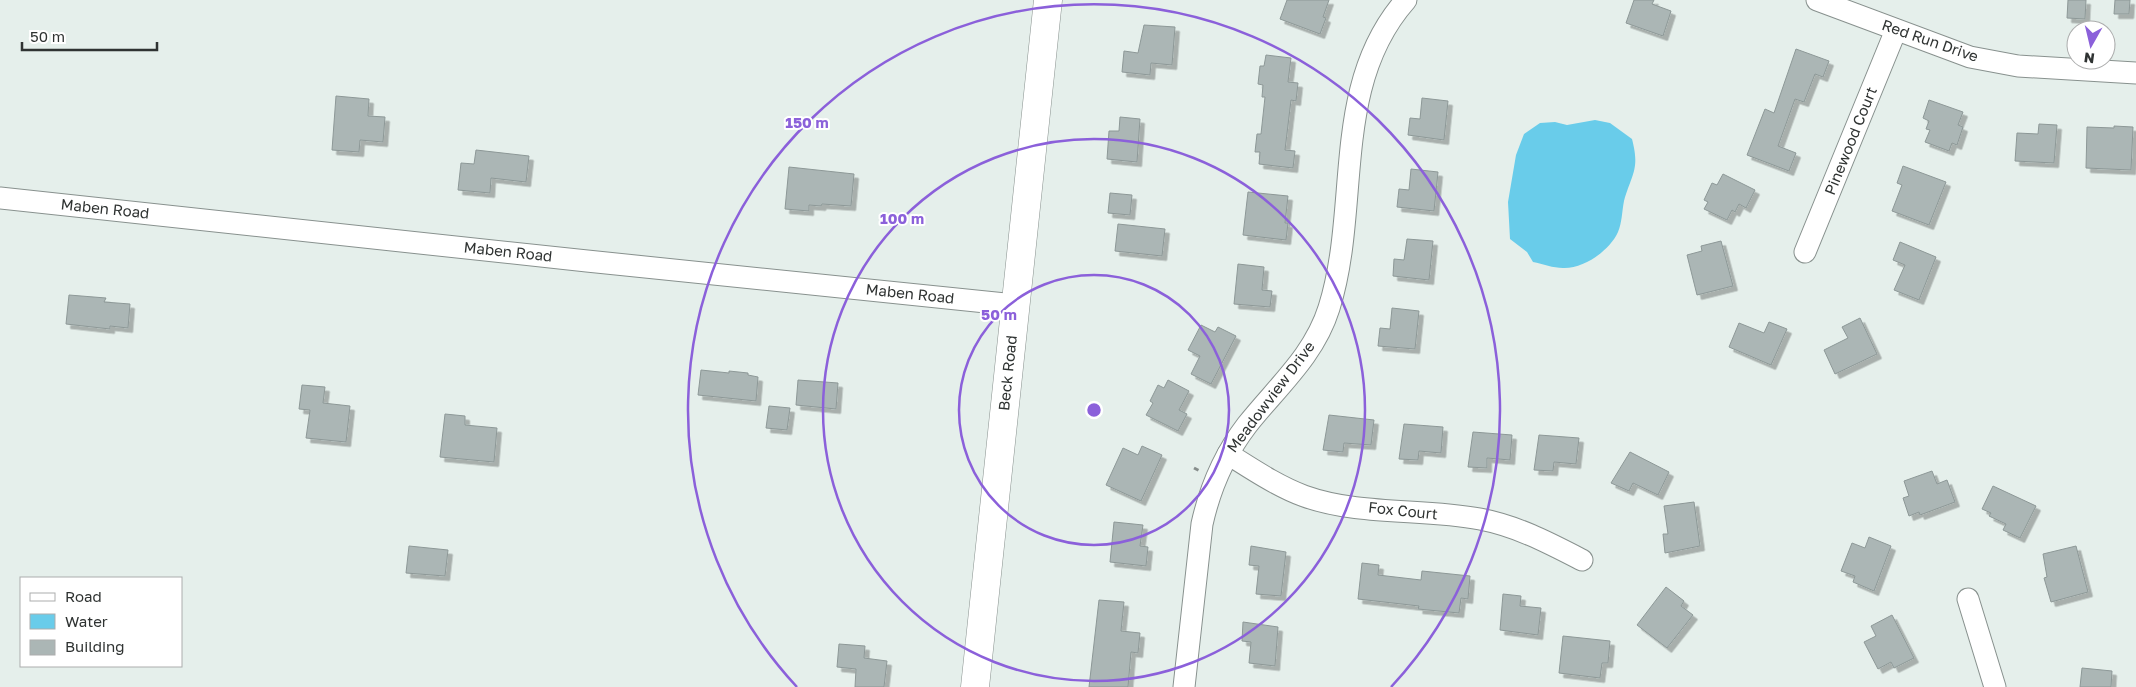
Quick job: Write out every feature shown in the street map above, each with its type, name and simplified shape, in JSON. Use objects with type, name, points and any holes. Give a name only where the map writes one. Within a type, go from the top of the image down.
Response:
[{"type":"main road","name":"Beck Road","points":[[975,687],[1048,0]]},
{"type":"street","name":"Meadowview Drive","points":[[1184,687],[1202,524],[1213,484],[1228,454],[1247,425],[1304,358],[1318,335],[1328,311],[1340,253],[1352,130],[1363,75],[1376,43],[1392,16],[1406,0]]},
{"type":"street","name":"Red Run Drive","points":[[1817,0],[1970,57],[2018,66],[2136,73]]},
{"type":"street","name":"Pinewood Court","points":[[1805,252],[1896,30]]},
{"type":"street","name":"Maben Road","points":[[0,198],[1015,305]]},
{"type":"street","name":"Fox Court","points":[[1228,454],[1281,486],[1305,496],[1347,505],[1481,519],[1532,534],[1582,560]]},
{"type":"street","points":[[1968,599],[1995,687]]},
{"type":"water","points":[[1595,120],[1610,123],[1632,139],[1635,165],[1624,201],[1618,232],[1603,252],[1588,262],[1559,268],[1533,262],[1527,252],[1510,239],[1508,202],[1516,155],[1524,134],[1540,123],[1555,122],[1567,125]]},
{"type":"building","points":[[1287,0],[1329,0],[1323,17],[1326,18],[1320,34],[1280,19]]},
{"type":"building","points":[[1634,0],[1654,0],[1652,4],[1671,11],[1663,36],[1626,23]]},
{"type":"building","points":[[2068,0],[2086,0],[2085,19],[2067,18]]},
{"type":"building","points":[[2115,0],[2130,0],[2129,14],[2114,14]]},
{"type":"building","points":[[1144,25],[1175,27],[1172,65],[1151,63],[1150,75],[1122,72],[1124,51],[1138,53]]},
{"type":"building","points":[[1796,49],[1829,61],[1823,77],[1815,74],[1804,102],[1795,99],[1778,146],[1796,153],[1789,171],[1747,155],[1765,109],[1774,113]]},
{"type":"building","points":[[1266,55],[1291,58],[1288,82],[1298,83],[1296,101],[1291,100],[1285,150],[1295,151],[1293,168],[1259,164],[1260,152],[1255,152],[1257,134],[1261,134],[1265,97],[1262,97],[1263,85],[1258,84],[1260,66],[1264,66]]},
{"type":"building","points":[[336,96],[369,99],[368,116],[385,117],[383,142],[360,140],[359,152],[332,150]]},
{"type":"building","points":[[1422,98],[1448,101],[1444,140],[1408,135],[1410,118],[1420,119]]},
{"type":"building","points":[[1929,100],[1963,112],[1958,125],[1963,127],[1957,145],[1952,143],[1949,151],[1925,142],[1930,130],[1926,129],[1929,121],[1923,118]]},
{"type":"building","points":[[1120,117],[1140,119],[1137,162],[1107,159],[1109,131],[1119,131]]},
{"type":"building","points":[[2039,124],[2057,125],[2054,163],[2015,161],[2017,133],[2038,134]]},
{"type":"building","points":[[2114,126],[2133,127],[2131,170],[2086,168],[2087,127],[2114,128]]},
{"type":"building","points":[[476,150],[529,156],[526,182],[491,178],[490,193],[458,190],[461,163],[474,164]]},
{"type":"building","points":[[1903,166],[1946,182],[1929,225],[1892,211],[1902,185],[1897,183]]},
{"type":"building","points":[[789,167],[854,174],[851,206],[822,204],[821,206],[809,205],[809,211],[785,209]]},
{"type":"building","points":[[1411,169],[1438,172],[1434,211],[1397,207],[1399,189],[1409,190]]},
{"type":"building","points":[[1723,174],[1755,190],[1746,208],[1739,204],[1735,212],[1732,210],[1727,220],[1704,209],[1708,202],[1704,200],[1712,183],[1717,185]]},
{"type":"building","points":[[1248,192],[1288,196],[1285,223],[1288,223],[1286,240],[1243,235]]},
{"type":"building","points":[[1110,193],[1132,195],[1130,215],[1108,213]]},
{"type":"building","points":[[1118,224],[1165,229],[1162,256],[1115,251]]},
{"type":"building","points":[[1407,239],[1433,241],[1429,280],[1393,276],[1394,259],[1404,260]]},
{"type":"building","points":[[1721,241],[1733,286],[1697,295],[1687,255],[1702,251],[1701,246]]},
{"type":"building","points":[[1900,242],[1936,257],[1919,300],[1894,290],[1905,265],[1893,260]]},
{"type":"building","points":[[1238,264],[1264,267],[1262,290],[1272,291],[1270,307],[1234,304]]},
{"type":"building","points":[[69,295],[106,298],[104,302],[130,304],[128,328],[110,326],[110,329],[66,324]]},
{"type":"building","points":[[1392,308],[1419,311],[1415,349],[1378,346],[1380,328],[1390,329]]},
{"type":"building","points":[[1860,318],[1877,354],[1835,374],[1824,350],[1848,338],[1842,327]]},
{"type":"building","points":[[1769,322],[1787,329],[1771,365],[1729,347],[1739,323],[1764,333]]},
{"type":"building","points":[[1201,325],[1215,332],[1218,327],[1236,336],[1211,384],[1191,374],[1200,356],[1188,350]]},
{"type":"building","points":[[701,370],[748,373],[748,375],[758,377],[756,401],[698,395]]},
{"type":"building","points":[[798,380],[838,383],[836,409],[796,405]]},
{"type":"building","points":[[1168,380],[1189,391],[1179,410],[1187,414],[1178,431],[1146,415],[1153,403],[1150,401],[1158,385],[1164,388]]},
{"type":"building","points":[[302,385],[325,387],[323,403],[350,406],[346,442],[306,438],[310,410],[299,409]]},
{"type":"building","points":[[769,406],[790,408],[787,430],[766,428]]},
{"type":"building","points":[[445,414],[465,416],[465,425],[497,428],[494,462],[440,457]]},
{"type":"building","points":[[1329,415],[1374,420],[1371,445],[1344,443],[1343,452],[1323,450]]},
{"type":"building","points":[[1404,424],[1443,427],[1441,453],[1419,451],[1418,460],[1399,459]]},
{"type":"building","points":[[1473,432],[1512,435],[1510,460],[1487,458],[1487,468],[1468,467]]},
{"type":"building","points":[[1539,435],[1579,438],[1576,464],[1554,462],[1553,471],[1534,470]]},
{"type":"building","points":[[1142,446],[1162,455],[1141,501],[1106,485],[1123,448],[1138,455]]},
{"type":"building","points":[[1630,452],[1669,472],[1658,495],[1633,483],[1629,491],[1611,483]]},
{"type":"building","points":[[1932,471],[1937,484],[1947,480],[1955,502],[1920,515],[1919,512],[1909,516],[1903,498],[1909,496],[1904,481]]},
{"type":"building","points":[[1993,486],[2036,506],[2020,538],[2003,530],[2006,524],[1989,516],[1991,513],[1982,509]]},
{"type":"building","points":[[1694,502],[1700,546],[1665,553],[1663,534],[1668,534],[1664,506]]},
{"type":"building","points":[[1114,522],[1143,525],[1140,546],[1148,547],[1146,566],[1110,562]]},
{"type":"building","points":[[1869,537],[1891,546],[1874,591],[1853,582],[1855,576],[1841,571],[1852,543],[1865,548]]},
{"type":"building","points":[[409,546],[448,550],[445,576],[406,573]]},
{"type":"building","points":[[1251,546],[1286,552],[1281,596],[1256,594],[1259,566],[1249,565]]},
{"type":"building","points":[[2076,546],[2088,592],[2051,602],[2044,578],[2047,577],[2043,554]]},
{"type":"building","points":[[1362,563],[1379,565],[1378,575],[1421,580],[1422,571],[1470,576],[1468,599],[1461,598],[1459,613],[1418,609],[1419,606],[1358,599]]},
{"type":"building","points":[[1666,587],[1684,601],[1681,606],[1693,615],[1667,648],[1637,625]]},
{"type":"building","points":[[1503,594],[1521,596],[1520,606],[1541,608],[1538,635],[1500,630]]},
{"type":"building","points":[[1099,600],[1124,602],[1121,631],[1140,633],[1138,653],[1131,652],[1128,687],[1089,687]]},
{"type":"building","points":[[1892,615],[1914,658],[1894,668],[1891,662],[1878,669],[1864,642],[1876,636],[1871,626]]},
{"type":"building","points":[[1243,622],[1278,627],[1275,666],[1249,663],[1251,642],[1242,641]]},
{"type":"building","points":[[1563,636],[1610,641],[1608,663],[1602,663],[1600,678],[1559,673]]},
{"type":"building","points":[[839,644],[865,646],[864,658],[887,661],[884,687],[855,687],[856,669],[837,667]]},
{"type":"building","points":[[2082,668],[2112,671],[2111,687],[2080,687]]}]
